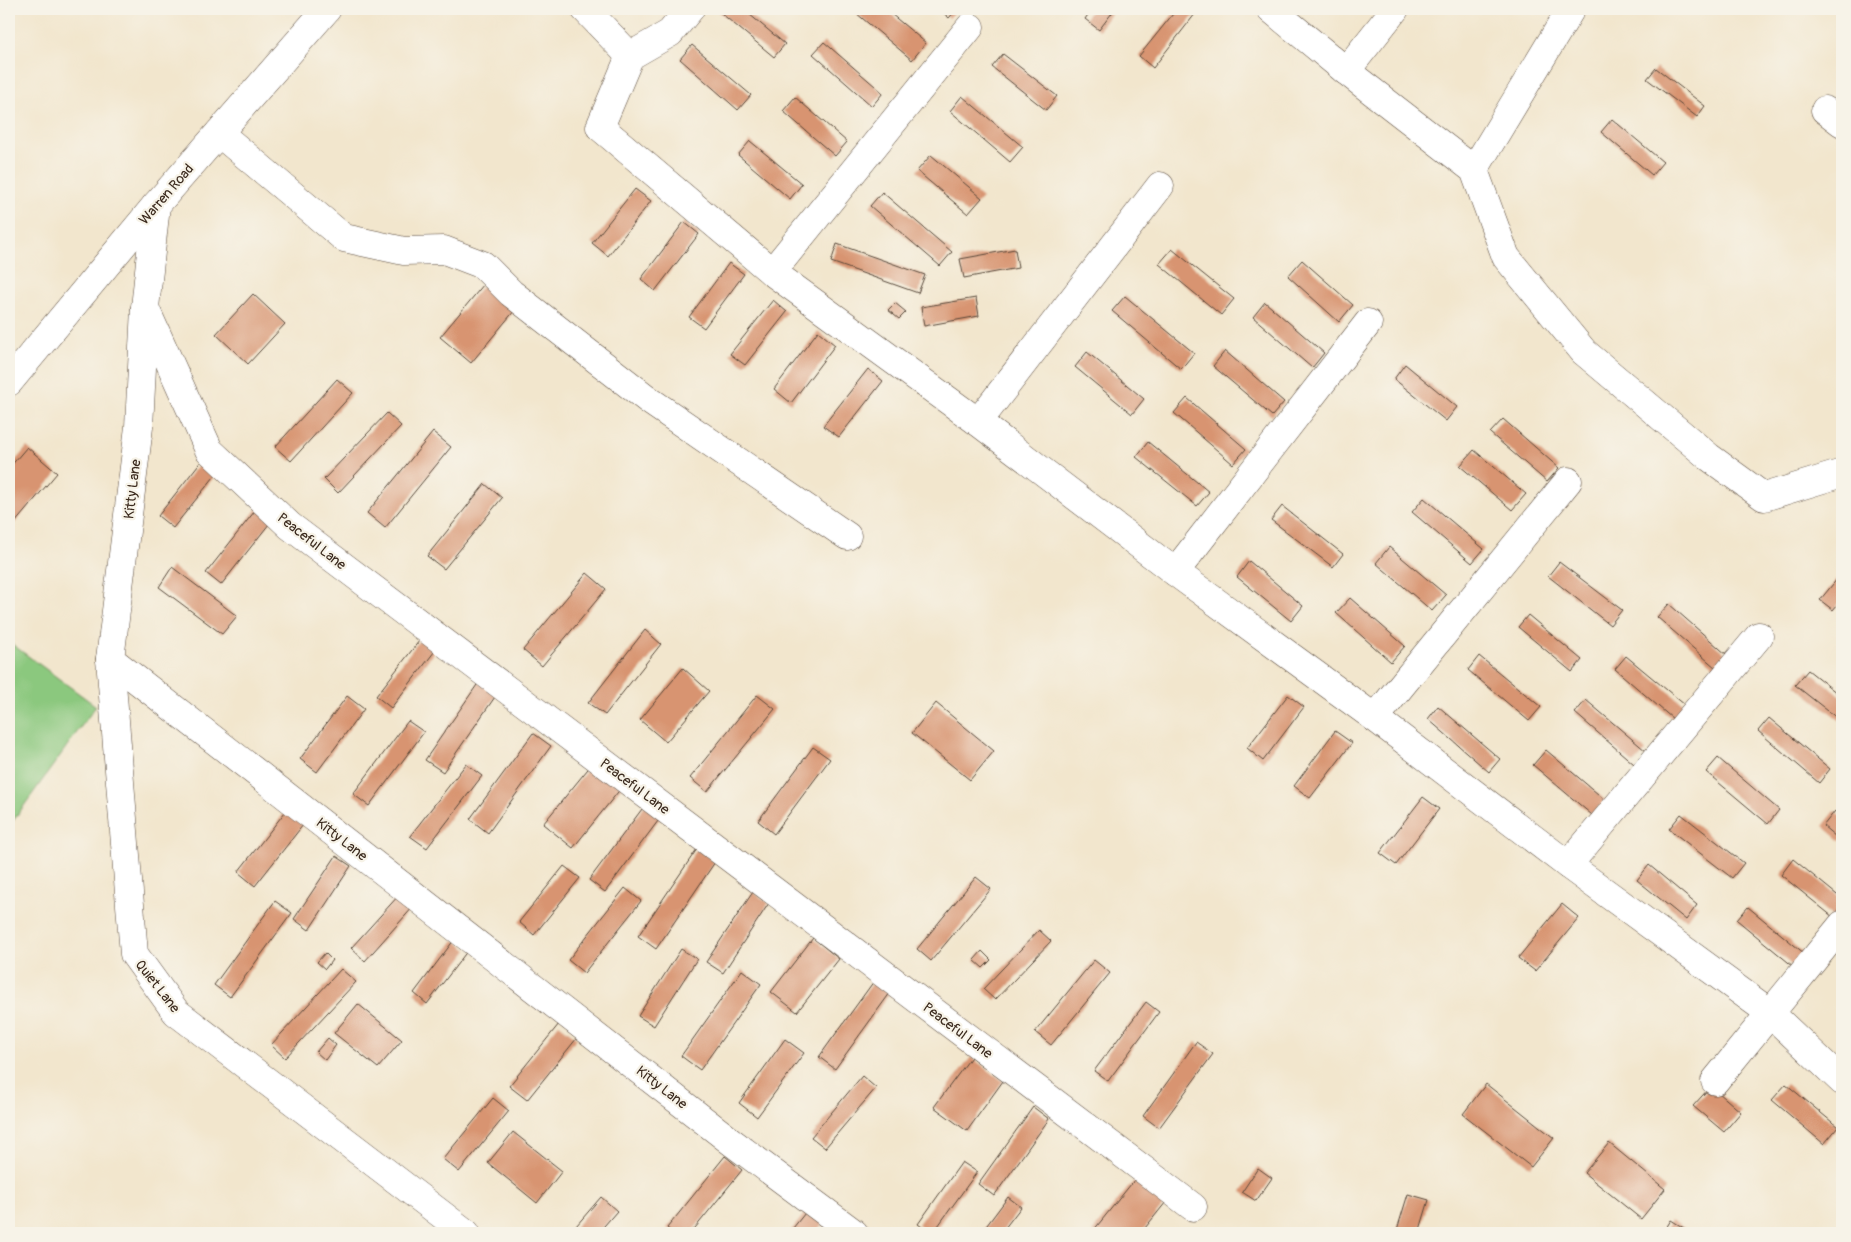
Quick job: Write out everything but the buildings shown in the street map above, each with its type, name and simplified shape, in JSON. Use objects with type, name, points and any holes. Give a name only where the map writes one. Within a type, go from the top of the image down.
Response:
[{"type":"street","name":"Warren Road","points":[[9,382],[156,205],[327,9]]},
{"type":"street","points":[[585,9],[630,56]]},
{"type":"street","points":[[690,9],[670,34],[630,56],[600,128],[772,272],[978,422],[1174,572],[1375,718],[1568,865],[1769,1012],[1842,1080]]},
{"type":"street","points":[[1271,9],[1346,71],[1474,170],[1506,257],[1578,345],[1709,457],[1764,497],[1841,473]]},
{"type":"street","points":[[1346,71],[1395,9]]},
{"type":"street","points":[[1474,170],[1571,9]]},
{"type":"street","points":[[772,272],[970,27]]},
{"type":"street","points":[[219,133],[344,238],[404,251],[444,250],[483,265],[511,293],[650,401],[847,536]]},
{"type":"street","points":[[978,422],[1160,186]]},
{"type":"street","name":"Kitty Lane","points":[[156,205],[145,308],[139,428],[110,659],[733,1143],[854,1233]]},
{"type":"street","name":"Peaceful Lane","points":[[145,308],[209,450],[290,526],[1193,1207]]},
{"type":"street","points":[[1174,572],[1368,323]]},
{"type":"street","points":[[1375,718],[1568,481]]},
{"type":"street","points":[[1568,865],[1759,636]]},
{"type":"street","name":"Quiet Lane","points":[[110,659],[134,954],[176,1012],[466,1233]]},
{"type":"street","points":[[1715,1082],[1769,1012],[1842,925]]},
{"type":"green space","points":[[9,642],[96,706],[13,821],[9,818]]}]
